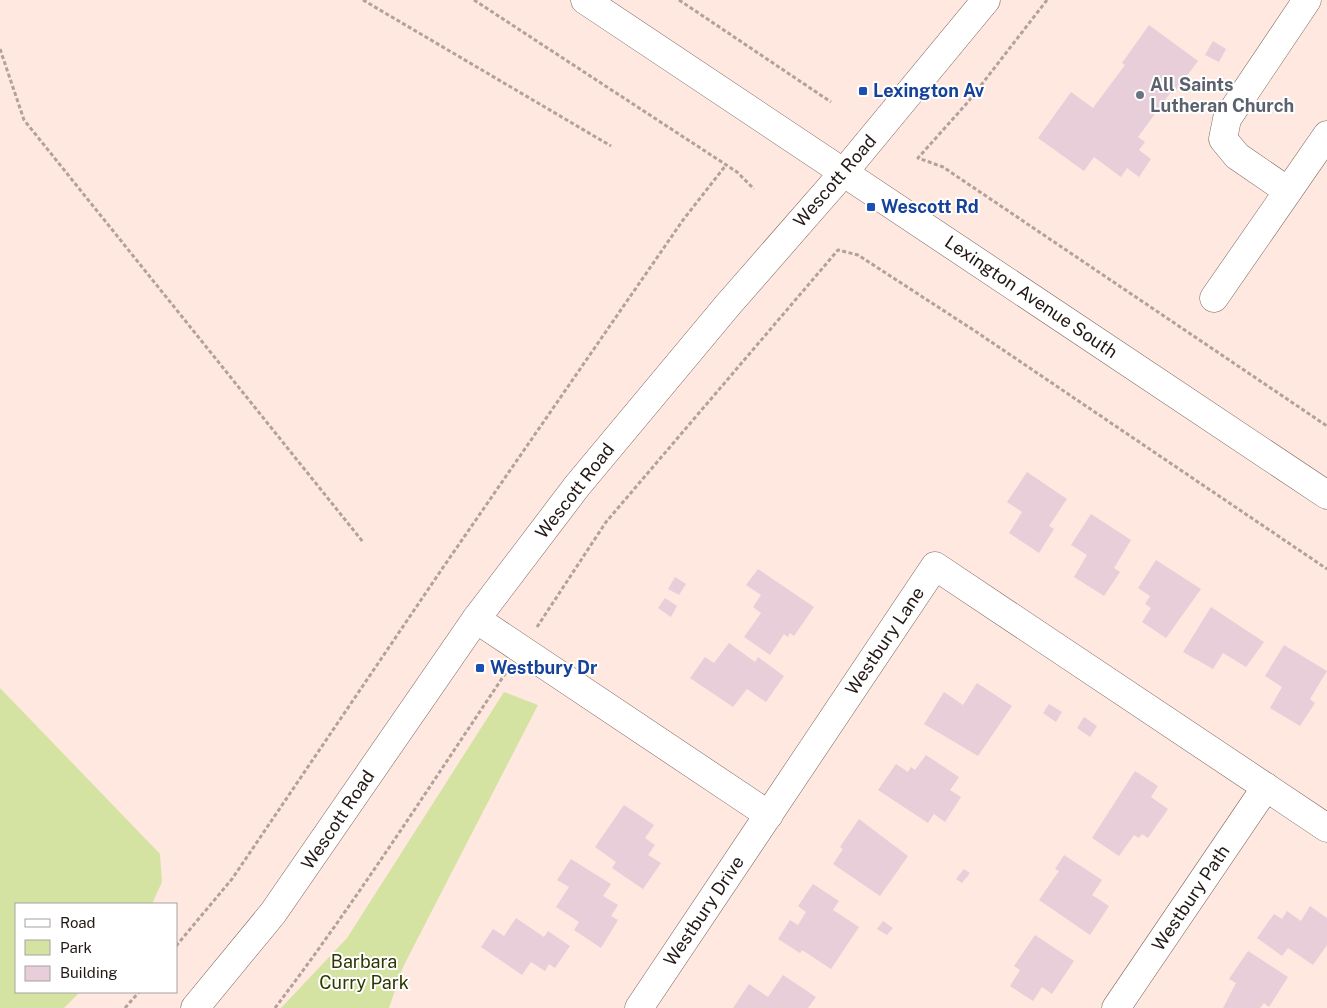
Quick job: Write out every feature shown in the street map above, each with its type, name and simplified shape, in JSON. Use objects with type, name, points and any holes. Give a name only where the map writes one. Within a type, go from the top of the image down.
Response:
[{"type":"street","name":"Lexington Avenue South","points":[[585,0],[1327,495]]},
{"type":"street","name":"Wescott Road","points":[[195,1008],[273,914],[476,619],[577,486],[726,306],[844,172],[986,0]]},
{"type":"street","points":[[1288,191],[1237,156],[1223,139],[1227,119],[1307,0]]},
{"type":"street","points":[[1214,298],[1327,136]]},
{"type":"street","name":"Westbury Lane","points":[[769,815],[936,566],[1327,828]]},
{"type":"street","points":[[476,619],[769,815]]},
{"type":"street","name":"Westbury Path","points":[[1116,1008],[1266,787]]},
{"type":"street","name":"Westbury Drive","points":[[639,1008],[769,815]]},
{"type":"path","points":[[363,0],[611,146]]},
{"type":"path","points":[[474,0],[738,172],[754,189]]},
{"type":"path","points":[[679,0],[831,102]]},
{"type":"path","points":[[1047,0],[968,102],[918,158],[943,167],[1327,426]]},
{"type":"path","points":[[0,49],[24,120],[363,542]]},
{"type":"path","points":[[178,944],[232,879],[683,220],[726,165]]},
{"type":"path","points":[[274,1008],[299,976],[384,854],[606,522],[838,250],[858,255],[1327,569]]},
{"type":"path","points":[[125,1008],[138,993]]},
{"type":"green space","points":[[0,688],[160,854],[162,882],[152,903],[15,903],[15,993],[79,993],[64,1008],[0,1008]]},
{"type":"green space","name":"Barbara Curry Park","points":[[504,692],[538,705],[403,967],[389,1008],[281,1008],[347,938]]},
{"type":"building","points":[[1149,25],[1198,61],[1173,94],[1171,92],[1138,137],[1145,142],[1139,150],[1151,159],[1139,177],[1127,168],[1121,177],[1094,157],[1084,171],[1038,138],[1071,92],[1093,108],[1125,65],[1122,63]]},
{"type":"building","points":[[1213,41],[1226,49],[1219,62],[1205,55]]},
{"type":"building","points":[[1027,472],[1067,499],[1049,526],[1054,529],[1039,553],[1009,533],[1022,512],[1007,502]]},
{"type":"building","points":[[1091,514],[1131,540],[1114,568],[1120,572],[1104,596],[1074,577],[1087,555],[1071,545]]},
{"type":"building","points":[[1156,560],[1201,589],[1166,638],[1142,622],[1151,608],[1145,604],[1150,596],[1138,588]]},
{"type":"building","points":[[758,569],[814,607],[794,636],[790,633],[788,637],[784,634],[770,655],[744,637],[761,613],[753,607],[761,595],[746,585]]},
{"type":"building","points":[[675,577],[686,584],[679,595],[668,589]]},
{"type":"building","points":[[665,598],[677,606],[671,617],[658,608]]},
{"type":"building","points":[[1211,607],[1264,642],[1246,667],[1223,653],[1213,669],[1183,652]]},
{"type":"building","points":[[729,643],[755,662],[758,657],[784,676],[766,702],[747,689],[733,707],[690,678],[705,657],[714,663]]},
{"type":"building","points":[[1284,645],[1327,671],[1310,699],[1315,703],[1300,726],[1270,708],[1282,687],[1265,676]]},
{"type":"building","points":[[977,683],[1012,706],[978,756],[924,724],[944,692],[963,705]]},
{"type":"building","points":[[1049,704],[1062,712],[1056,722],[1043,713]]},
{"type":"building","points":[[1084,717],[1097,726],[1090,737],[1077,728]]},
{"type":"building","points":[[926,755],[959,777],[950,790],[961,797],[945,822],[934,814],[928,823],[878,790],[896,764],[908,772],[911,767],[915,770]]},
{"type":"building","points":[[1135,771],[1158,786],[1151,797],[1168,809],[1148,838],[1142,834],[1139,838],[1134,835],[1119,856],[1092,838]]},
{"type":"building","points":[[624,805],[654,825],[645,838],[655,845],[648,855],[661,863],[643,889],[612,868],[616,862],[595,847]]},
{"type":"building","points":[[859,819],[908,856],[880,896],[833,864],[843,849],[840,847]]},
{"type":"building","points":[[1064,855],[1102,880],[1092,895],[1109,906],[1090,935],[1039,900],[1059,871],[1055,869]]},
{"type":"building","points":[[571,859],[611,884],[603,896],[618,905],[611,916],[618,920],[601,948],[574,930],[579,922],[556,907],[569,887],[557,880]]},
{"type":"building","points":[[964,869],[970,873],[962,883],[956,879]]},
{"type":"building","points":[[813,884],[839,901],[833,910],[859,927],[831,969],[802,950],[800,953],[778,939],[790,920],[798,925],[806,912],[798,906]]},
{"type":"building","points":[[1310,906],[1327,918],[1327,945],[1313,965],[1288,948],[1282,956],[1257,938],[1274,914],[1282,919],[1287,911],[1301,921]]},
{"type":"building","points":[[516,918],[544,937],[548,931],[570,946],[555,968],[549,964],[545,971],[531,962],[522,975],[481,947],[493,929],[504,936]]},
{"type":"building","points":[[883,921],[893,928],[887,935],[877,929]]},
{"type":"building","points":[[1035,935],[1074,961],[1052,994],[1042,987],[1033,1001],[1010,986],[1020,970],[1014,966]]},
{"type":"building","points":[[1248,951],[1288,977],[1269,1007],[1264,1003],[1260,1008],[1223,1008],[1236,983],[1229,979]]},
{"type":"building","points":[[783,975],[816,997],[808,1008],[733,1008],[749,984],[768,997]]},
{"type":"place","name":"Lexington Av","points":[[863,91]]},
{"type":"place","name":"All Saints Lutheran Church","points":[[1140,95]]},
{"type":"place","name":"Wescott Rd","points":[[871,207]]},
{"type":"place","name":"Westbury Dr","points":[[480,668]]}]
